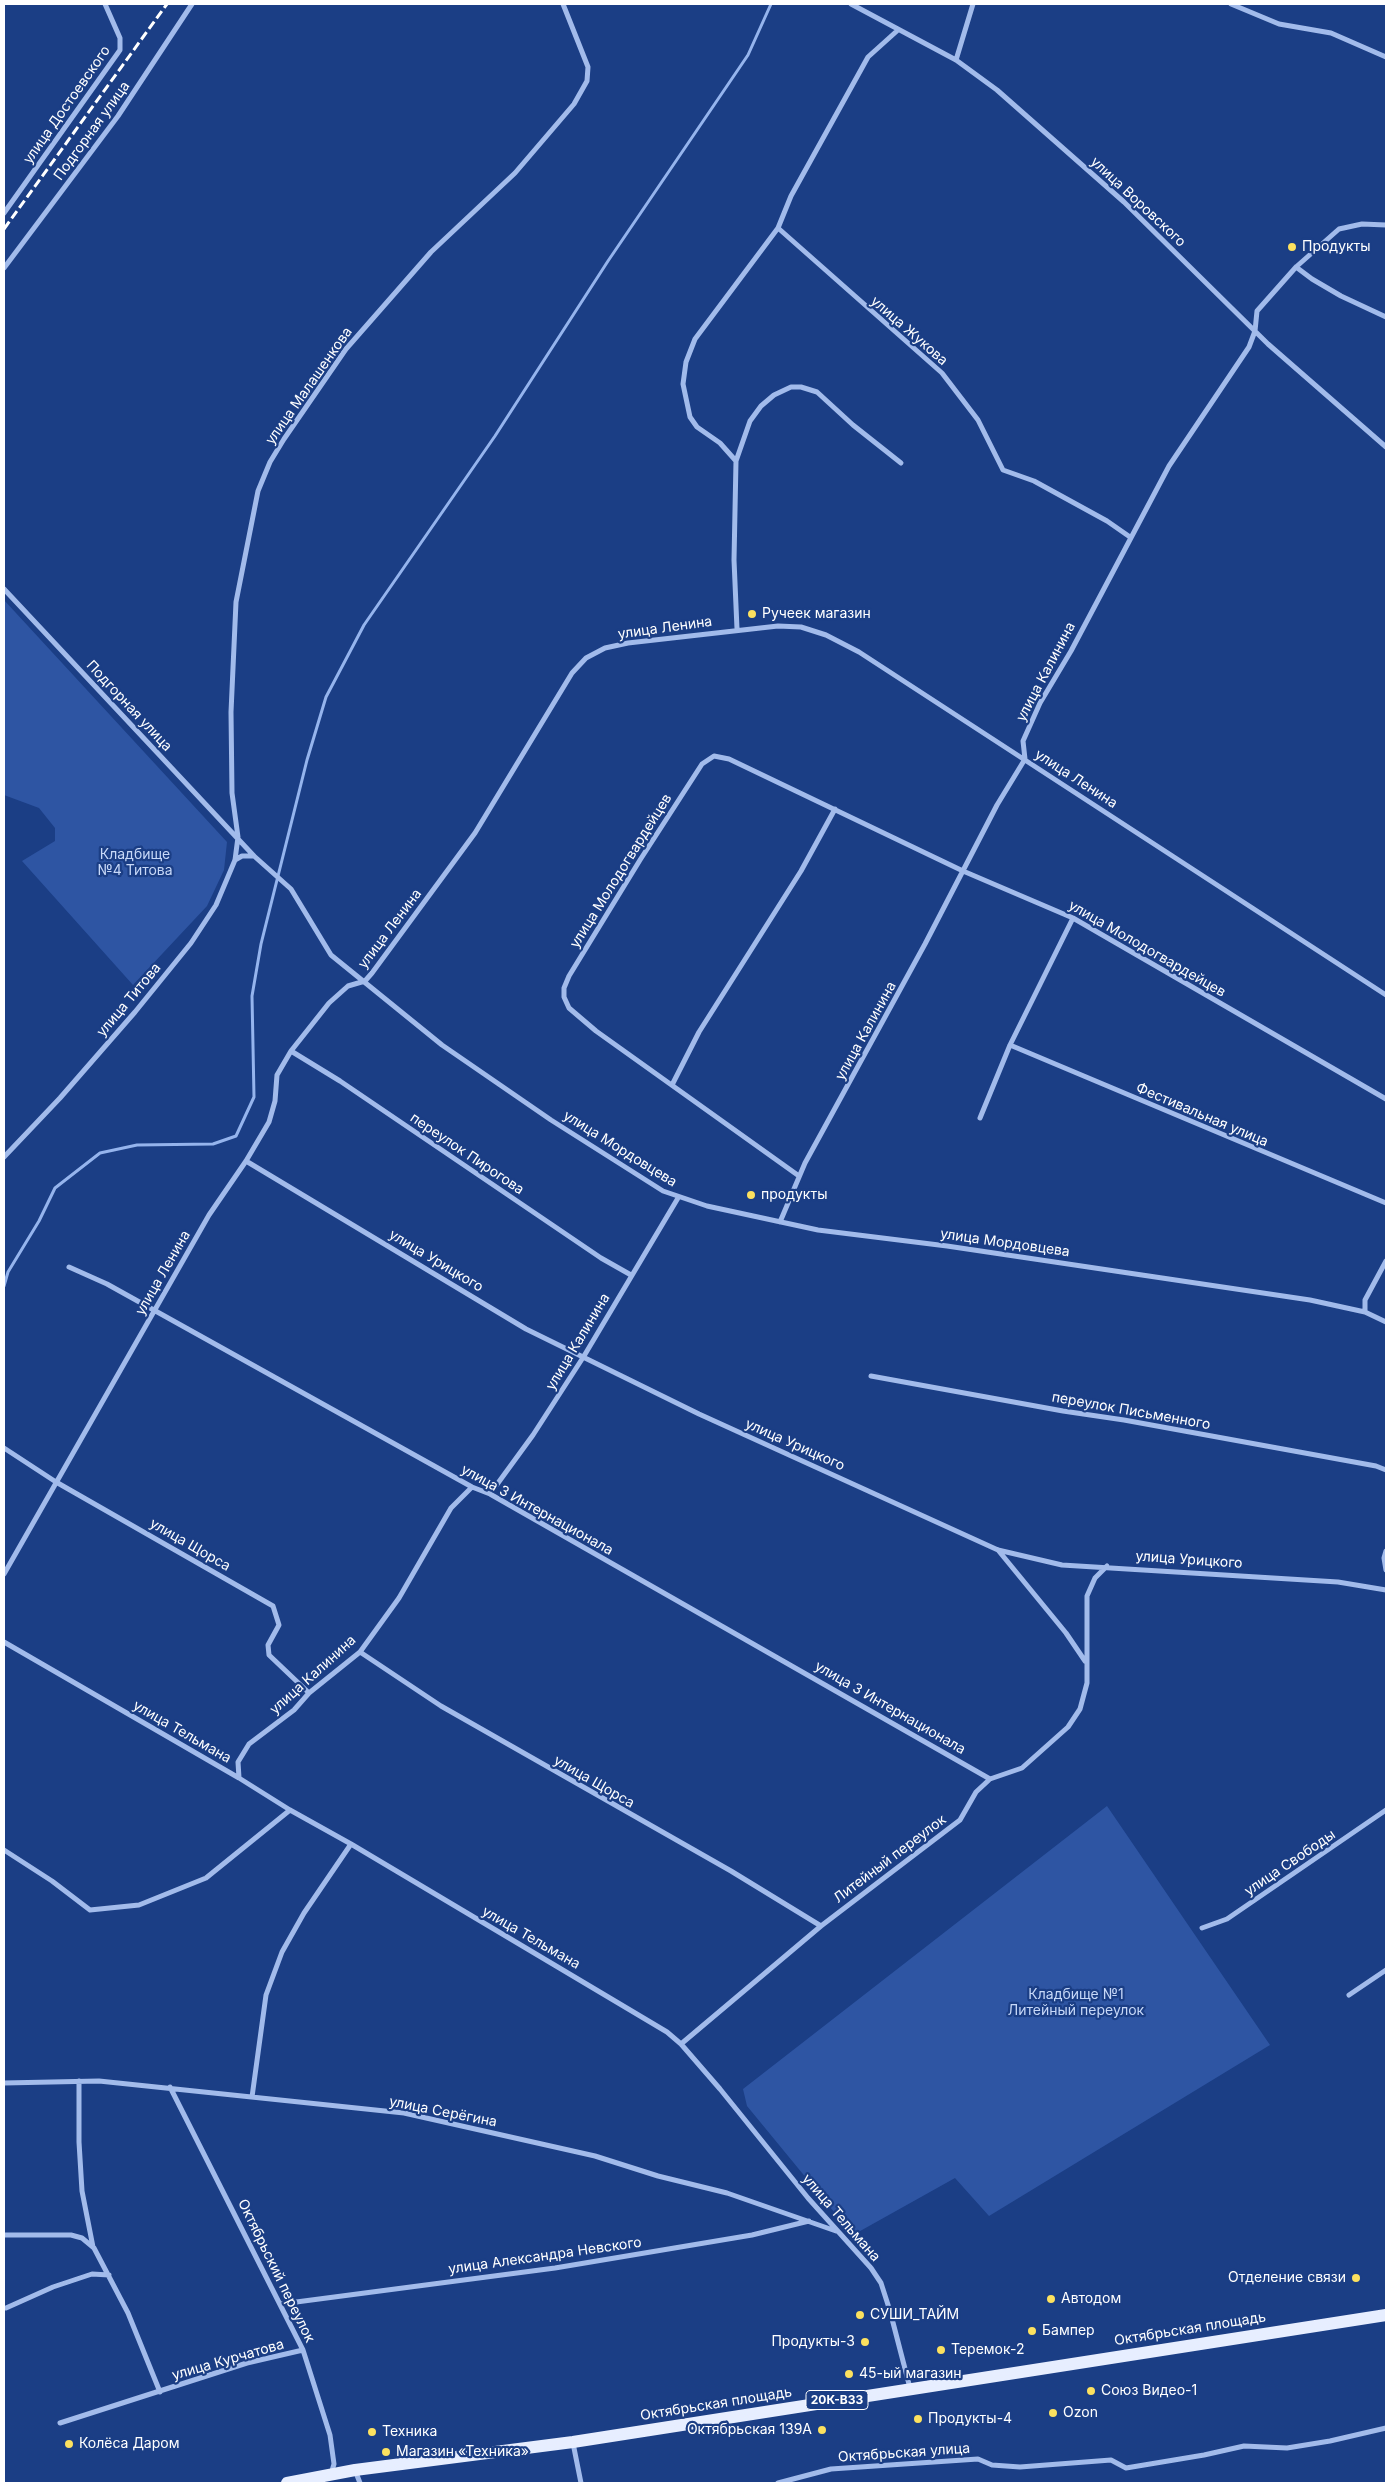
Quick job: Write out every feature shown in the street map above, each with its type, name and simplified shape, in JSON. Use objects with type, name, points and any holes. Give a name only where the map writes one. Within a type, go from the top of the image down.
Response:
[{"type":"main road","name":"Октябрьская площадь","points":[[287,2483],[355,2470],[573,2442],[1386,2314]]},
{"type":"street","name":"улица Достоевского","points":[[4,213],[120,50],[120,38],[105,4]]},
{"type":"street","name":"Подгорная улица","points":[[4,268],[118,116],[192,4]]},
{"type":"street","name":"улица Малашенкова","points":[[238,837],[232,793],[231,720],[236,602],[258,491],[270,462],[284,438],[346,349],[431,252],[514,173],[574,104],[587,81],[588,66],[563,4]]},
{"type":"street","name":"улица Воровского","points":[[851,4],[956,60],[996,90],[1124,202],[1255,331],[1340,410],[1386,447]]},
{"type":"street","points":[[956,60],[973,4]]},
{"type":"street","points":[[1231,4],[1278,24],[1331,32],[1386,57]]},
{"type":"street","points":[[736,461],[720,443],[697,427],[690,417],[683,384],[686,362],[695,339],[778,228],[791,196],[868,57],[898,30]]},
{"type":"street","name":"улица Калинина","points":[[780,1222],[799,1176],[926,944],[997,805],[1025,759],[1023,741],[1040,703],[1071,651],[1169,466],[1249,347],[1255,331],[1257,311],[1296,267],[1340,230],[1362,224],[1386,224]]},
{"type":"street","name":"улица Жукова","points":[[778,228],[942,374],[978,420],[1003,470],[1034,481],[1107,521],[1130,537]]},
{"type":"street","points":[[1296,267],[1341,296],[1386,318]]},
{"type":"street","points":[[737,629],[734,560],[736,461],[750,421],[761,406],[774,395],[791,387],[801,387],[817,392],[853,425],[901,463]]},
{"type":"street","name":"Подгорная улица","points":[[4,589],[238,837]]},
{"type":"street","name":"улица Ленина","points":[[4,1574],[209,1215],[246,1161],[269,1122],[275,1101],[277,1075],[291,1052],[329,1003],[348,986],[364,981],[475,833],[572,673],[586,658],[605,648],[628,642],[737,629],[801,627],[826,635],[859,652],[1386,995]]},
{"type":"street","name":"улица Молодогвардейцев","points":[[799,1176],[568,1008],[564,997],[564,988],[569,976],[640,860],[702,764],[714,756],[729,759],[962,871],[1073,918],[1386,1099]]},
{"type":"street","points":[[672,1085],[700,1032],[801,871],[835,809]]},
{"type":"street","name":"улица Мордовцева","points":[[238,837],[254,856],[283,881],[306,911],[331,955],[442,1045],[551,1120],[644,1180],[678,1198],[818,1230],[947,1246],[1310,1300],[1365,1312],[1386,1322]]},
{"type":"street","name":"улица Титова","points":[[4,1158],[73,1084],[191,943],[216,905],[235,860],[238,837]]},
{"type":"street","points":[[235,860],[242,856],[254,856]]},
{"type":"street","points":[[980,1118],[1010,1045],[1073,918]]},
{"type":"street","name":"Фестивальная улица","points":[[1010,1045],[1386,1203]]},
{"type":"street","name":"переулок Пирогова","points":[[291,1052],[340,1081],[592,1252],[631,1275]]},
{"type":"street","name":"улица Урицкого","points":[[246,1161],[526,1329],[699,1414],[998,1550],[1062,1565],[1107,1566],[1338,1582],[1386,1590]]},
{"type":"street","name":"улица Калинина","points":[[490,1494],[533,1435],[584,1356],[678,1198]]},
{"type":"street","points":[[1365,1312],[1365,1300],[1386,1261]]},
{"type":"street","name":"улица 3 Интернационала","points":[[69,1267],[107,1284],[472,1487],[490,1494],[545,1528],[990,1779]]},
{"type":"street","name":"переулок Письменного","points":[[871,1376],[1144,1423],[1376,1466],[1386,1470]]},
{"type":"street","name":"улица Щорса","points":[[4,1448],[56,1482],[273,1606],[279,1625],[268,1645],[269,1655],[309,1693]]},
{"type":"street","name":"улица Калинина","points":[[239,1778],[238,1762],[249,1744],[294,1710],[309,1693],[360,1652],[399,1598],[451,1508],[472,1487]]},
{"type":"street","points":[[998,1550],[1066,1633],[1086,1664]]},
{"type":"street","points":[[1386,1551],[1384,1558],[1386,1570]]},
{"type":"street","name":"Литейный переулок","points":[[681,2044],[821,1926],[960,1820],[976,1792],[990,1779],[1022,1768],[1068,1727],[1080,1709],[1087,1683],[1087,1596],[1095,1578],[1107,1566]]},
{"type":"street","name":"улица Тельмана","points":[[4,1642],[239,1778],[666,2032],[681,2044],[837,2231],[871,2268],[880,2283],[890,2312],[910,2389]]},
{"type":"street","name":"улица Щорса","points":[[360,1652],[441,1706],[730,1871],[821,1926]]},
{"type":"street","points":[[4,1850],[52,1881],[90,1910],[139,1905],[206,1878],[290,1810]]},
{"type":"street","name":"улица Свободы","points":[[1202,1928],[1227,1919],[1386,1810]]},
{"type":"street","points":[[252,2097],[266,1995],[282,1952],[304,1913],[350,1844]]},
{"type":"street","points":[[1349,1995],[1386,1970]]},
{"type":"street","name":"улица Серёгина","points":[[4,2083],[79,2081],[170,2088],[404,2113],[595,2156],[658,2176],[727,2193],[837,2231]]},
{"type":"street","name":"улица Курчатова","points":[[79,2081],[79,2142],[82,2191],[94,2248],[128,2313],[160,2392]]},
{"type":"street","name":"Октябрьский переулок","points":[[170,2088],[303,2350],[330,2435],[334,2464],[331,2474]]},
{"type":"street","name":"улица Александра Невского","points":[[281,2304],[555,2268],[752,2235],[810,2221]]},
{"type":"street","points":[[4,2235],[71,2235],[82,2238],[94,2248]]},
{"type":"street","points":[[6,2308],[53,2287],[92,2274],[109,2275]]},
{"type":"street","name":"улица Курчатова","points":[[60,2423],[247,2363],[303,2350]]},
{"type":"street","name":"Октябрьская улица","points":[[778,2483],[831,2469],[978,2459],[992,2465],[1020,2467],[1111,2460],[1126,2468],[1204,2455],[1244,2446],[1287,2448],[1386,2428]]},
{"type":"street","points":[[573,2442],[581,2483]]},
{"type":"street","points":[[355,2470],[360,2483]]},
{"type":"green space","name":"Кладбище №4 Титова","points":[[4,600],[227,842],[224,870],[207,906],[133,985],[22,861],[55,841],[55,828],[39,808],[4,795]]},
{"type":"green space","name":"Кладбище №1 Литейный переулок","points":[[1107,1806],[1270,2045],[989,2216],[955,2178],[853,2235],[747,2106],[743,2089]]},
{"type":"waterway","points":[[4,1286],[8,1272],[39,1221],[55,1188],[100,1153],[137,1145],[213,1144],[236,1136],[254,1097],[252,996],[261,944],[307,760],[326,697],[364,625],[495,436],[608,261],[748,55],[771,4]]},
{"type":"railway","points":[[4,229],[167,4]]},
{"type":"place","name":"Продукты","points":[[1292,247]]},
{"type":"place","name":"Ручеек магазин","points":[[752,614]]},
{"type":"place","name":"продукты","points":[[751,1195]]},
{"type":"place","name":"Отделение связи","points":[[1356,2278]]},
{"type":"place","name":"Автодом","points":[[1051,2299]]},
{"type":"place","name":"СУШИ_ТАЙМ","points":[[860,2315]]},
{"type":"place","name":"Бампер","points":[[1032,2331]]},
{"type":"place","name":"Продукты-3","points":[[865,2342]]},
{"type":"place","name":"Теремок-2","points":[[941,2350]]},
{"type":"place","name":"45-ый магазин","points":[[849,2374]]},
{"type":"place","name":"Союз Видео-1","points":[[1091,2391]]},
{"type":"place","name":"Ozon","points":[[1053,2413]]},
{"type":"place","name":"Продукты-4","points":[[918,2419]]},
{"type":"place","name":"Октябрьская 139А","points":[[822,2430]]},
{"type":"place","name":"Техника","points":[[372,2432]]},
{"type":"place","name":"Колёса Даром","points":[[69,2444]]},
{"type":"place","name":"Магазин «Техника»","points":[[386,2452]]}]
